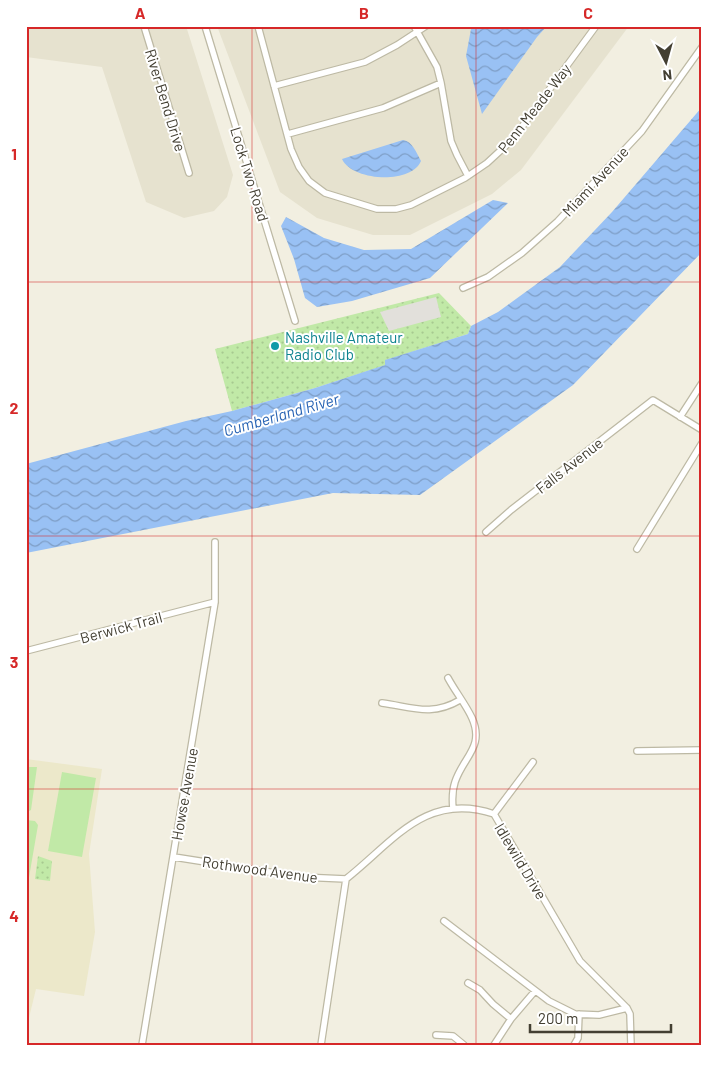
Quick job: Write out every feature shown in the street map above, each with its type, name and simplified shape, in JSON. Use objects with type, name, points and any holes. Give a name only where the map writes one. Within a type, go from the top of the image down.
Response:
[{"type":"street","name":"River Bend Drive","points":[[144,26],[189,173]]},
{"type":"street","name":"Lock Two Road","points":[[205,26],[295,321]]},
{"type":"street","name":"Penn Meade Way","points":[[258,26],[291,149],[299,167],[309,181],[325,193],[376,209],[396,209],[411,205],[468,176],[487,164],[513,140],[596,26]]},
{"type":"street","points":[[274,86],[364,62],[397,46],[415,29],[426,26]]},
{"type":"street","points":[[415,29],[437,67],[451,141],[468,176]]},
{"type":"street","name":"Miami Avenue","points":[[463,288],[488,277],[522,253],[558,221],[642,131],[702,47]]},
{"type":"street","points":[[288,134],[383,108],[441,83]]},
{"type":"street","points":[[702,383],[680,416],[702,430]]},
{"type":"street","name":"Falls Avenue","points":[[486,532],[511,510],[654,400],[680,416]]},
{"type":"street","points":[[637,549],[702,443]]},
{"type":"street","name":"Howse Avenue","points":[[142,1045],[215,602],[215,542]]},
{"type":"street","name":"Berwick Trail","points":[[26,651],[215,602]]},
{"type":"street","points":[[448,678],[472,718],[476,740],[473,750],[454,782],[453,809]]},
{"type":"street","points":[[382,702],[413,709],[431,710],[447,708],[460,700]]},
{"type":"street","points":[[637,751],[702,750]]},
{"type":"street","points":[[494,814],[533,762]]},
{"type":"street","name":"Idlewild Drive","points":[[348,877],[394,837],[424,816],[453,809],[479,809],[494,814],[580,960],[627,1008]]},
{"type":"street","name":"Rothwood Avenue","points":[[174,857],[301,877],[348,877]]},
{"type":"street","points":[[321,1045],[348,877]]},
{"type":"street","points":[[444,921],[549,1001],[575,1014],[599,1015],[627,1008],[630,1014],[631,1045]]},
{"type":"street","points":[[468,983],[480,990],[511,1019]]},
{"type":"street","points":[[494,1045],[511,1019],[535,991]]},
{"type":"street","points":[[574,1045],[578,1038],[579,1014]]},
{"type":"street","points":[[436,1035],[452,1036],[464,1045]]},
{"type":"shaded area","points":[[26,26],[186,26],[233,175],[227,197],[214,211],[184,218],[146,202],[102,67],[26,57]]},
{"type":"shaded area","points":[[217,26],[629,26],[521,170],[492,194],[410,235],[373,235],[317,218],[280,192]]},
{"type":"shaded area","points":[[436,297],[441,317],[389,331],[380,312]]},
{"type":"shaded area","points":[[26,759],[102,769],[89,854],[95,932],[84,996],[36,989],[26,1030]]},
{"type":"green space","points":[[439,293],[471,326],[468,334],[386,360],[386,365],[315,388],[232,411],[215,349]]},
{"type":"green space","points":[[26,767],[37,767],[31,810],[27,812]]},
{"type":"green space","points":[[62,772],[96,778],[82,857],[48,851]]},
{"type":"green space","points":[[26,820],[35,821],[38,825],[27,889]]},
{"type":"green space","points":[[38,856],[52,861],[50,881],[35,879]]},
{"type":"water","points":[[474,26],[547,26],[537,37],[482,114],[466,56],[471,29]]},
{"type":"water","name":"Cumberland River","points":[[702,107],[702,252],[573,385],[420,495],[333,493],[26,553],[26,464],[315,388],[385,365],[385,360],[468,334],[471,326],[498,312],[560,267],[612,212]]},
{"type":"water","points":[[403,140],[412,145],[421,161],[415,169],[406,174],[394,177],[369,176],[357,172],[342,159]]},
{"type":"water","points":[[493,200],[508,203],[430,278],[352,301],[317,307],[305,298],[294,259],[281,226],[286,217],[324,238],[364,250],[411,249]]},
{"type":"place","name":"Nashville Amateur Radio Club","points":[[275,346]]}]
